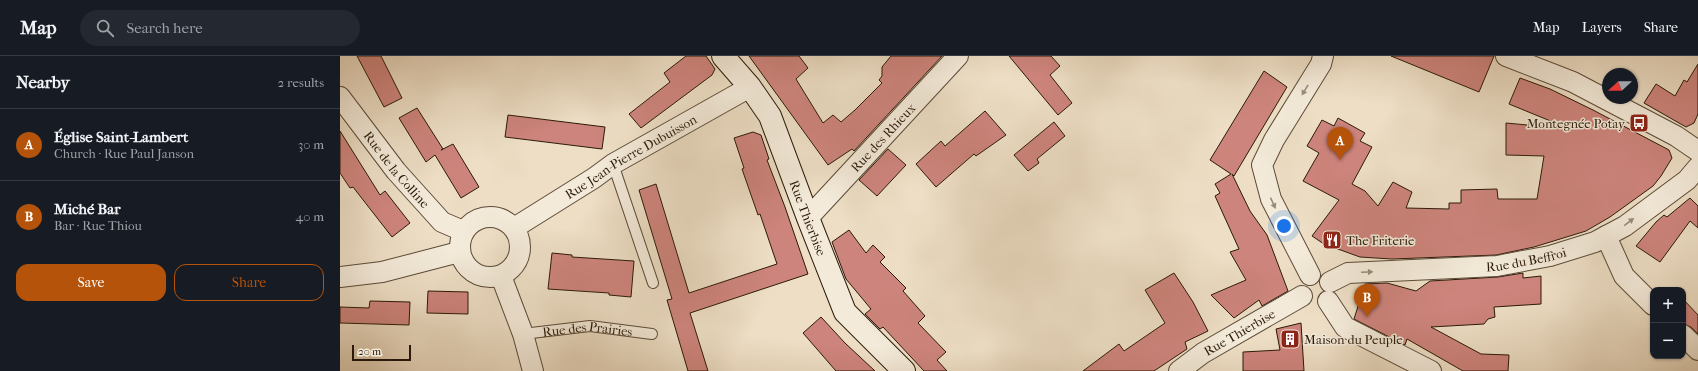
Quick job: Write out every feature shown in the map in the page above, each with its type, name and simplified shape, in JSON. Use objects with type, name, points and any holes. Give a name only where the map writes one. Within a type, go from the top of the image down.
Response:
[{"type":"street","name":"Rue Thierbise","points":[[723,56],[750,87],[770,116],[845,312],[904,371]]},
{"type":"street","name":"Rue des Rhieux","points":[[808,218],[958,56]]},
{"type":"street","points":[[1310,275],[1271,199],[1262,165],[1274,140],[1321,64],[1323,56]]},
{"type":"street","points":[[1506,56],[1573,82],[1676,136],[1695,162]]},
{"type":"street","name":"Rue Jean-Pierre Dubuisson","points":[[514,228],[594,178],[613,164],[750,87]]},
{"type":"street","name":"Rue de la Colline","points":[[340,97],[396,171],[442,222],[463,231]]},
{"type":"street","name":"Rue du Beffroi","points":[[1330,282],[1348,273],[1497,266],[1550,256],[1595,242],[1625,226],[1695,162]]},
{"type":"street","points":[[498,217],[514,228],[521,246],[516,264],[501,276],[483,277],[467,268],[459,252],[459,241],[463,231],[478,218],[498,217]]},
{"type":"street","points":[[1606,236],[1624,276],[1650,302]]},
{"type":"street","points":[[340,277],[382,272],[459,252]]},
{"type":"street","points":[[1310,275],[1324,275],[1330,282],[1333,292],[1328,301],[1318,306],[1312,305],[1302,296],[1302,283],[1310,275]]},
{"type":"street","name":"Rue des Prairies","points":[[501,276],[523,334],[533,371]]},
{"type":"street","name":"Rue Thierbise","points":[[1179,371],[1203,353],[1302,296]]},
{"type":"street","points":[[1328,301],[1345,327],[1432,371]]},
{"type":"street","points":[[1686,338],[1698,350]]},
{"type":"lane","points":[[613,164],[653,283]]},
{"type":"lane","name":"Rue des Prairies","points":[[523,334],[590,326],[652,334]]},
{"type":"building","points":[[357,56],[381,56],[402,98],[384,107]]},
{"type":"building","points":[[686,56],[706,56],[715,69],[712,75],[641,128],[629,114],[670,82],[664,73]]},
{"type":"building","points":[[749,56],[799,56],[808,68],[796,79],[823,123],[833,115],[841,122],[855,110],[882,83],[879,80],[882,76],[882,67],[891,56],[942,56],[854,151],[852,149],[828,165]]},
{"type":"building","points":[[1009,56],[1051,56],[1060,66],[1050,75],[1072,103],[1058,115]]},
{"type":"building","points":[[1391,56],[1494,56],[1479,92]]},
{"type":"building","points":[[1698,64],[1698,114],[1694,123],[1686,127],[1644,103],[1656,84],[1675,96],[1684,80],[1687,82]]},
{"type":"building","points":[[1264,71],[1287,87],[1234,176],[1232,174],[1250,211],[1267,235],[1288,291],[1262,306],[1259,300],[1234,318],[1211,295],[1246,280],[1230,252],[1239,249],[1215,196],[1220,193],[1215,184],[1231,174],[1210,160]]},
{"type":"building","points":[[1520,78],[1550,89],[1669,150],[1672,158],[1653,186],[1610,217],[1586,231],[1534,247],[1496,255],[1392,259],[1360,257],[1324,244],[1312,236],[1339,200],[1303,181],[1319,153],[1307,146],[1322,120],[1334,126],[1338,118],[1365,133],[1360,141],[1372,147],[1352,184],[1365,191],[1378,206],[1393,182],[1412,192],[1406,208],[1449,209],[1449,203],[1461,203],[1461,190],[1497,189],[1498,199],[1537,199],[1544,156],[1506,155],[1506,123],[1570,129],[1509,104]]},
{"type":"building","points":[[417,108],[443,149],[453,144],[479,187],[461,198],[435,155],[426,162],[399,118]]},
{"type":"building","points":[[985,111],[1006,135],[976,156],[974,154],[936,187],[916,164],[941,141],[945,146]]},
{"type":"building","points":[[508,115],[605,127],[602,149],[505,137]]},
{"type":"building","points":[[1054,122],[1065,136],[1037,159],[1039,163],[1028,171],[1014,155]]},
{"type":"building","points":[[340,131],[380,195],[385,191],[410,223],[392,237],[353,187],[350,188],[340,173]]},
{"type":"building","points":[[753,132],[761,135],[769,159],[767,160],[808,274],[690,313],[708,371],[688,371],[667,300],[672,299],[639,190],[656,184],[689,293],[777,264],[760,214],[758,215],[742,169],[744,168],[734,138]]},
{"type":"building","points":[[888,149],[906,165],[877,196],[859,180]]},
{"type":"building","points":[[1690,198],[1698,206],[1698,228],[1690,221],[1660,262],[1636,246],[1656,222],[1664,215],[1667,217]]},
{"type":"building","points":[[849,230],[866,253],[873,245],[885,257],[880,262],[906,288],[903,291],[925,316],[918,323],[946,352],[937,360],[947,371],[924,371],[883,327],[880,329],[865,314],[871,309],[846,279],[832,242]]},
{"type":"building","points":[[552,253],[572,255],[572,257],[634,261],[631,297],[609,295],[609,293],[548,289]]},
{"type":"building","points":[[1174,273],[1193,302],[1208,331],[1185,342],[1187,349],[1154,371],[1083,371],[1119,344],[1124,351],[1165,323],[1145,290]]},
{"type":"building","points":[[1523,273],[1523,278],[1541,276],[1541,304],[1494,307],[1495,317],[1488,319],[1484,324],[1431,327],[1481,354],[1509,355],[1508,371],[1463,371],[1407,339],[1405,345],[1354,319],[1365,284],[1387,283],[1416,291],[1430,281],[1498,277]]},
{"type":"building","points":[[428,291],[468,292],[468,314],[427,313]]},
{"type":"building","points":[[370,301],[410,302],[409,325],[340,323],[340,307],[369,308]]},
{"type":"building","points":[[1686,302],[1698,315],[1698,334],[1691,327],[1686,325]]},
{"type":"building","points":[[821,317],[845,343],[875,371],[836,371],[803,333]]},
{"type":"building","name":"Maison du Peuple","points":[[1301,323],[1304,371],[1243,371],[1243,352],[1280,350],[1276,329]]},
{"type":"place","name":"Montegnée Potay","points":[[1639,123]]},
{"type":"place","name":"Église Saint-Lambert","points":[[1340,160]]},
{"type":"place","name":"The Friterie","points":[[1332,240]]},
{"type":"place","name":"Miché Bar","points":[[1367,317]]},
{"type":"place","name":"Maison du Peuple","points":[[1290,339]]}]
